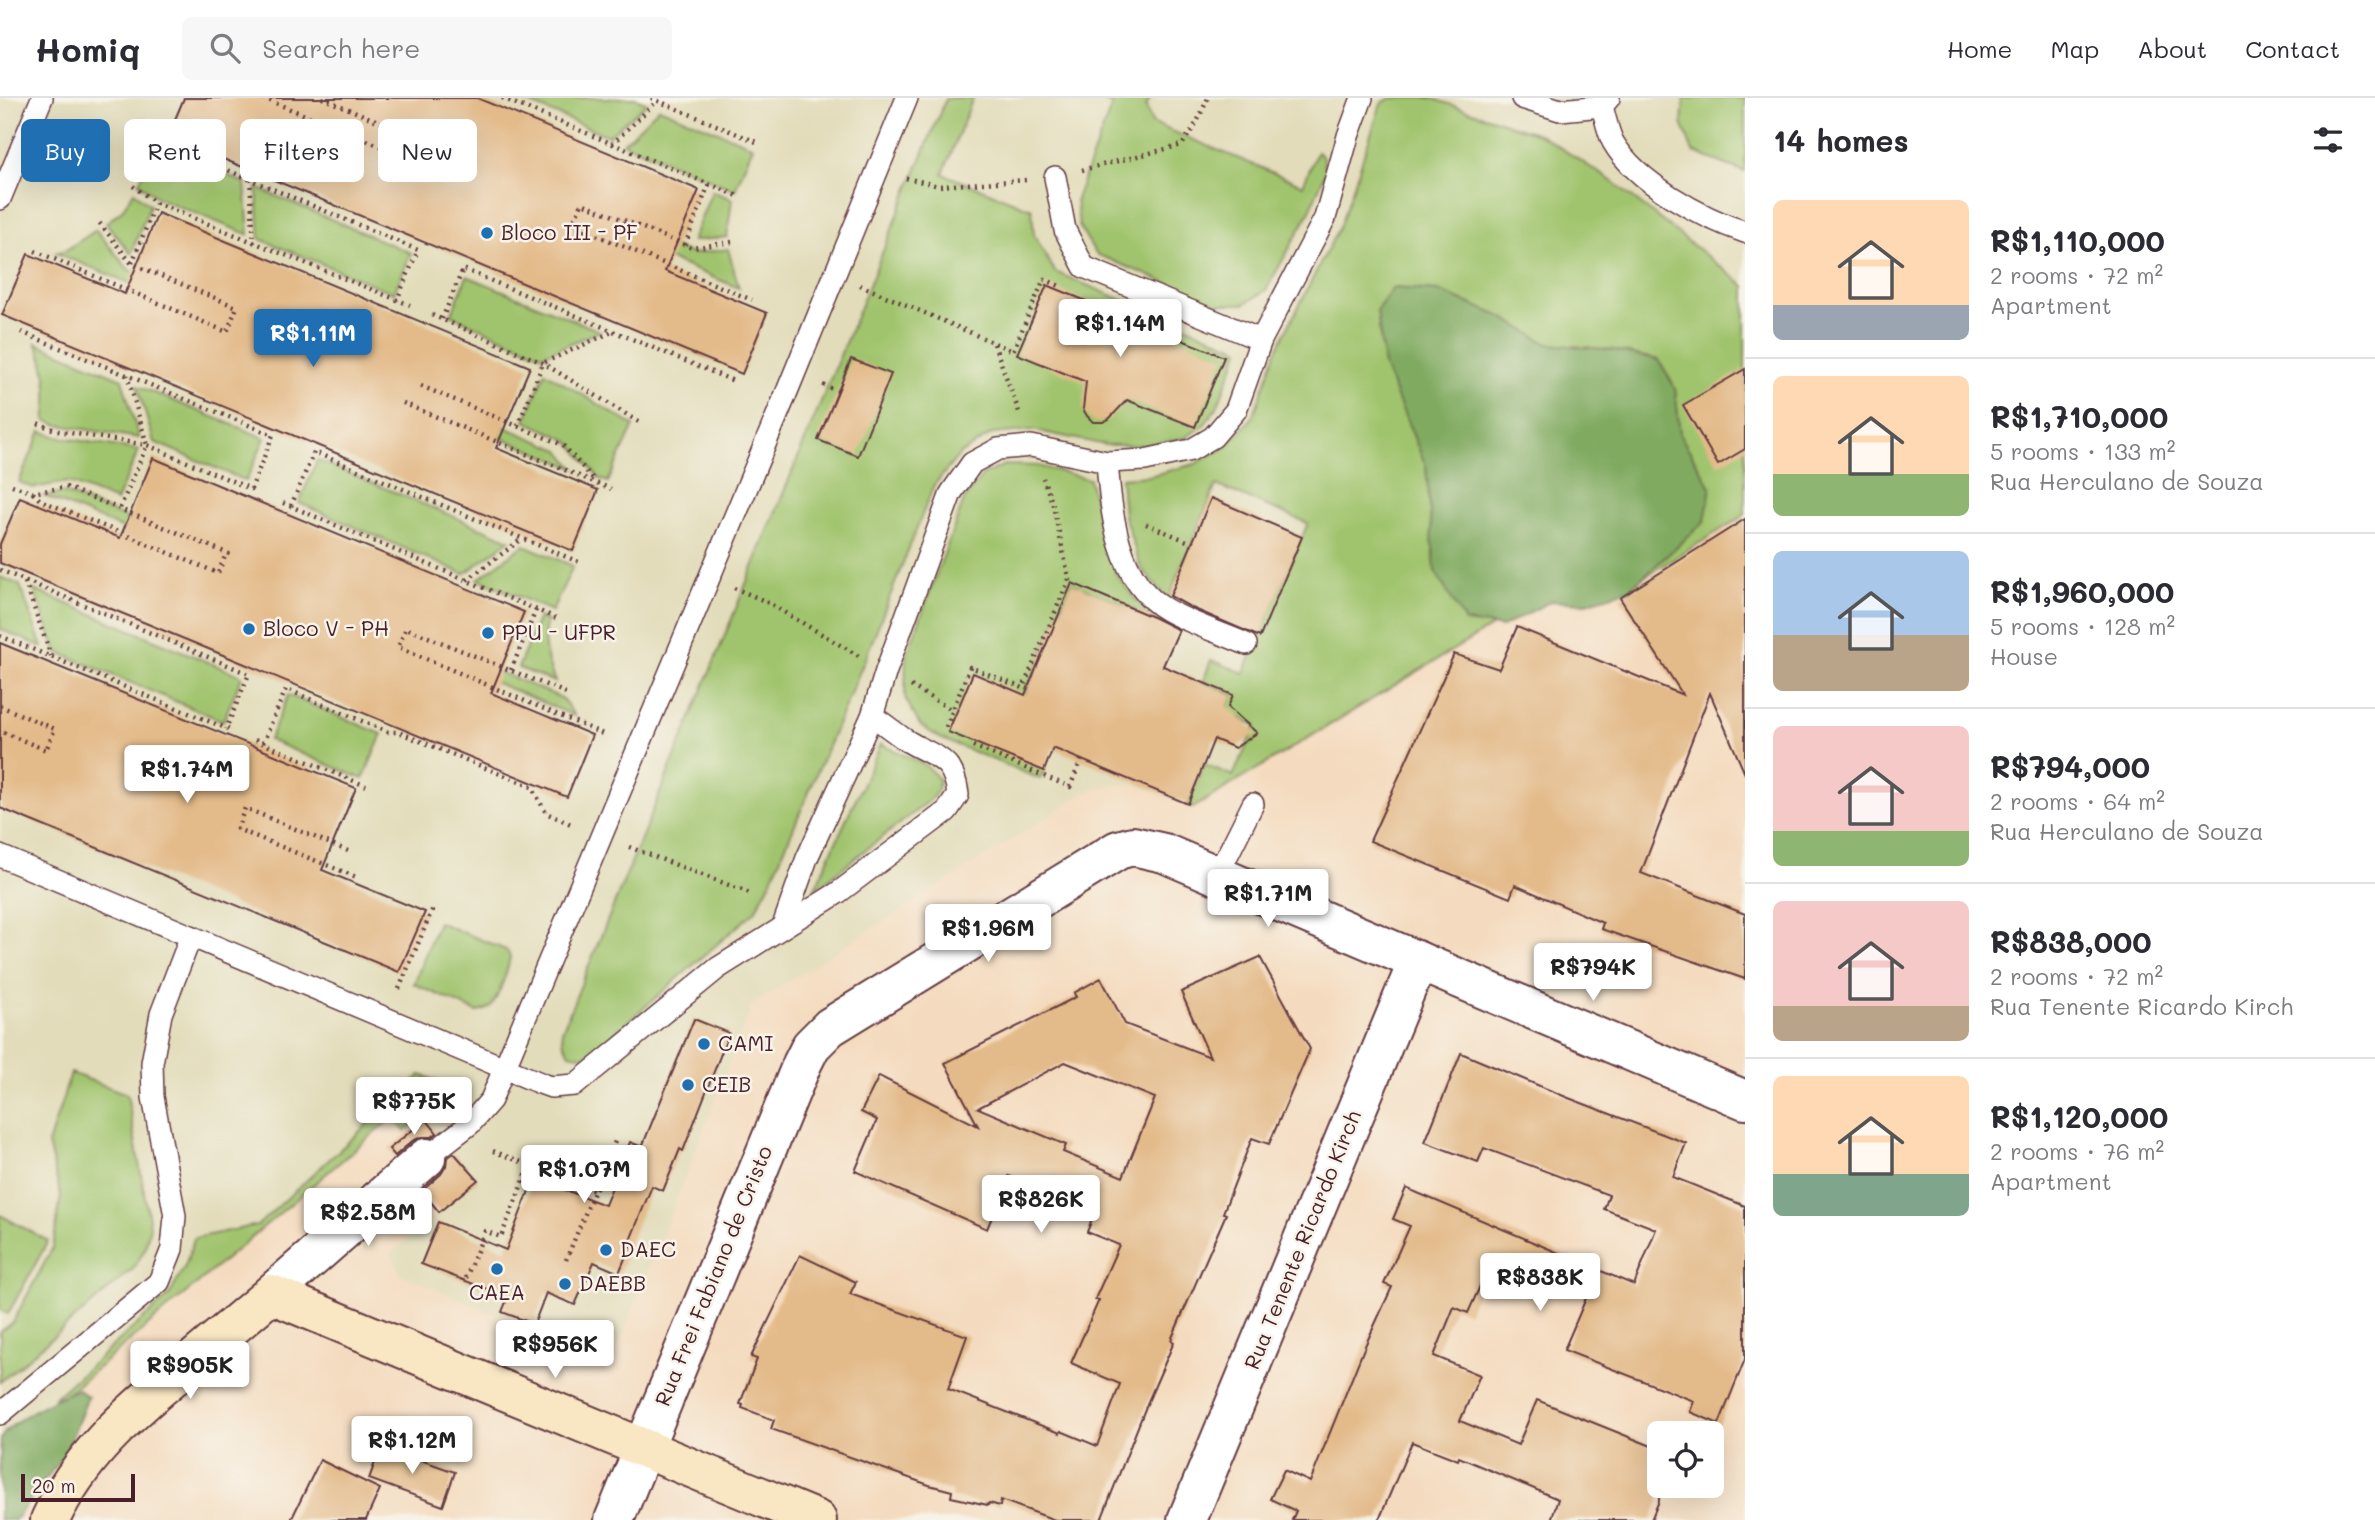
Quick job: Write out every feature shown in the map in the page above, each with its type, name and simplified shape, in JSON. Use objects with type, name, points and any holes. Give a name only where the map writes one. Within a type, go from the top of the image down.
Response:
[{"type":"street","name":"Rua Frei Fabiano de Cristo","points":[[614,1520],[802,1064],[820,1035],[1118,850],[1133,846],[1164,853],[1217,876]]},
{"type":"street","points":[[1217,876],[1745,1100]]},
{"type":"street","name":"Rua Tenente Ricardo Kirch","points":[[1187,1520],[1418,961]]},
{"type":"street","points":[[50,1520],[75,1475],[102,1441],[129,1414],[426,1158]]},
{"type":"street","points":[[271,1294],[817,1520]]},
{"type":"lane","points":[[0,198],[42,98]]},
{"type":"lane","points":[[426,1158],[470,1124],[491,1100],[907,98]]},
{"type":"lane","points":[[783,926],[807,858],[872,716],[951,493],[972,463],[998,449],[1031,446],[1107,462],[1145,460],[1191,450],[1213,437],[1236,410],[1261,340],[1325,218],[1348,136],[1362,98]]},
{"type":"lane","points":[[1522,98],[1560,110],[1606,102],[1613,142],[1646,180],[1716,222],[1745,232]]},
{"type":"lane","points":[[1055,177],[1065,230],[1084,267],[1261,340]]},
{"type":"lane","points":[[1107,462],[1111,512],[1118,539],[1132,572],[1148,594],[1166,610],[1247,644]]},
{"type":"lane","points":[[0,856],[551,1087],[575,1085],[718,968],[839,892],[947,811],[958,795],[956,776],[937,756],[909,742],[872,716]]},
{"type":"lane","points":[[1217,876],[1253,804]]},
{"type":"lane","points":[[0,1415],[159,1282],[172,1250],[176,1216],[153,1097],[152,1063],[161,1014],[191,936]]},
{"type":"path","points":[[263,98],[378,145]]},
{"type":"path","points":[[322,98],[378,121]]},
{"type":"path","points":[[502,98],[738,196]]},
{"type":"path","points":[[651,98],[759,143]]},
{"type":"path","points":[[904,178],[939,186],[1055,177],[1182,145],[1208,98]]},
{"type":"path","points":[[612,144],[657,101]]},
{"type":"path","points":[[250,182],[254,243]]},
{"type":"path","points":[[257,182],[418,250],[397,300]]},
{"type":"path","points":[[685,245],[709,184]]},
{"type":"path","points":[[133,186],[156,203],[410,305]]},
{"type":"path","points":[[732,242],[692,248],[582,202],[572,225],[752,300]]},
{"type":"path","points":[[132,264],[156,203]]},
{"type":"path","points":[[35,251],[228,331],[237,307],[132,264],[98,221]]},
{"type":"path","points":[[442,319],[463,269],[736,383]]},
{"type":"path","points":[[859,285],[1013,351],[1044,279],[1067,289]]},
{"type":"path","points":[[432,315],[543,363],[642,424]]},
{"type":"path","points":[[21,331],[273,435],[251,489],[147,445],[58,431],[37,423]]},
{"type":"path","points":[[518,426],[543,363],[615,331]]},
{"type":"path","points":[[993,344],[1018,412]]},
{"type":"path","points":[[120,508],[147,445],[128,375]]},
{"type":"path","points":[[819,383],[838,391]]},
{"type":"path","points":[[421,386],[563,445],[597,484]]},
{"type":"path","points":[[403,403],[611,489]]},
{"type":"path","points":[[291,506],[314,452],[579,562]]},
{"type":"path","points":[[943,734],[970,667],[1023,688],[1069,579],[1053,505],[1043,477]]},
{"type":"path","points":[[12,485],[218,573],[226,554]]},
{"type":"path","points":[[33,493],[66,487],[234,556]]},
{"type":"path","points":[[283,503],[556,618]]},
{"type":"path","points":[[1142,522],[1192,543]]},
{"type":"path","points":[[466,580],[523,538]]},
{"type":"path","points":[[0,570],[249,674],[226,729]]},
{"type":"path","points":[[25,581],[51,656]]},
{"type":"path","points":[[734,588],[765,601],[859,656]]},
{"type":"path","points":[[511,671],[536,610]]},
{"type":"path","points":[[566,693],[406,628],[398,647],[603,734]]},
{"type":"path","points":[[0,636],[233,731]]},
{"type":"path","points":[[886,671],[952,710]]},
{"type":"path","points":[[263,743],[286,689],[388,732],[398,732],[532,787],[546,813],[571,824]]},
{"type":"path","points":[[0,706],[55,729],[46,750],[0,731]]},
{"type":"path","points":[[256,740],[366,786]]},
{"type":"path","points":[[968,744],[1070,787],[1082,760]]},
{"type":"path","points":[[348,850],[245,808],[237,829],[359,878]]},
{"type":"path","points":[[628,847],[750,893]]},
{"type":"path","points":[[399,989],[433,908]]},
{"type":"path","points":[[566,1260],[617,1139]]},
{"type":"path","points":[[493,1151],[595,1191]]},
{"type":"path","points":[[466,1278],[485,1231],[501,1237],[530,1165]]},
{"type":"shaded area","points":[[0,98],[1745,98],[1745,515],[1590,567],[1193,808],[1136,785],[1118,784],[1086,792],[752,1005],[612,1363],[401,1274],[391,1253],[459,1196],[393,1117],[18,1435],[0,1481]]},
{"type":"green space","points":[[517,98],[636,98],[647,103],[608,136]]},
{"type":"green space","points":[[946,98],[973,98],[943,174],[1032,209],[1034,235],[1055,272],[1240,349],[1217,407],[1204,425],[1185,438],[1145,445],[1106,445],[1033,430],[992,434],[960,454],[934,485],[865,659],[771,881],[755,911],[598,1048],[583,1056],[570,1053],[563,1042],[562,1031]]},
{"type":"green space","points":[[1097,98],[1150,98],[1146,107],[1152,123],[1303,185],[1317,152],[1323,157],[1326,171],[1309,213],[1266,290],[1244,304],[1218,304],[1096,254],[1079,226],[1076,199],[1112,105]]},
{"type":"green space","points":[[1390,98],[1431,98],[1541,135],[1610,180],[1745,286],[1745,515],[1641,579],[1711,487],[1680,435],[1675,388],[1615,350],[1548,344],[1502,317],[1438,291],[1393,288],[1377,310],[1384,365],[1426,466],[1435,571],[1494,625],[1193,808],[1187,806],[1204,764],[1233,776],[1256,725],[1226,712],[1233,694],[1203,682],[1211,660],[1244,673],[1308,523],[1216,485],[1168,599],[1141,568],[1124,515],[1121,478],[1149,476],[1195,464],[1227,446],[1253,417],[1278,347],[1341,223],[1381,104]]},
{"type":"green space","points":[[1684,98],[1745,98],[1745,172],[1693,152],[1682,123]]},
{"type":"green space","points":[[659,108],[753,146],[735,190],[623,143]]},
{"type":"green space","points":[[226,175],[245,183],[249,235],[158,198],[139,183],[226,182]]},
{"type":"green space","points":[[257,188],[411,253],[394,293],[260,239]]},
{"type":"green space","points":[[712,191],[732,199],[727,237],[692,241]]},
{"type":"green space","points":[[134,192],[150,205],[131,254],[106,223],[121,211]]},
{"type":"green space","points":[[586,212],[692,254],[728,249],[739,288],[582,223]]},
{"type":"green space","points":[[96,230],[129,270],[229,311],[224,322],[56,253],[66,250]]},
{"type":"green space","points":[[467,276],[600,331],[542,355],[451,315]]},
{"type":"green space","points":[[1393,288],[1438,291],[1502,317],[1548,344],[1615,350],[1659,360],[1675,388],[1680,435],[1711,487],[1705,521],[1629,590],[1586,603],[1551,601],[1502,627],[1465,622],[1435,571],[1426,466],[1384,366],[1377,310]]},
{"type":"green space","points":[[36,343],[122,379],[139,438],[59,425],[45,420],[46,381],[43,361]]},
{"type":"green space","points":[[545,372],[634,426],[608,482],[600,479],[568,440],[525,421]]},
{"type":"green space","points":[[137,386],[265,438],[246,481],[154,442]]},
{"type":"green space","points":[[418,391],[560,450],[574,468],[405,398]]},
{"type":"green space","points":[[41,431],[57,437],[139,450],[116,501],[68,482],[33,488],[19,482]]},
{"type":"green space","points":[[317,460],[510,540],[464,574],[299,503]]},
{"type":"green space","points":[[1004,465],[1038,466],[1089,479],[1116,574],[1136,600],[1160,620],[1072,583],[1025,695],[1044,771],[1040,779],[940,738],[920,725],[905,698],[906,657],[964,500],[983,475]]},
{"type":"green space","points":[[65,493],[219,556],[215,567],[44,496]]},
{"type":"green space","points":[[524,545],[573,566],[552,611],[478,579]]},
{"type":"green space","points":[[0,577],[20,585],[42,647],[0,629]]},
{"type":"green space","points":[[34,590],[242,676],[223,721],[57,652]]},
{"type":"green space","points":[[539,617],[547,621],[545,644],[555,682],[518,668]]},
{"type":"green space","points":[[410,635],[562,698],[575,716],[406,645]]},
{"type":"green space","points":[[288,695],[382,734],[363,779],[269,740]]},
{"type":"green space","points":[[881,744],[925,765],[939,779],[938,790],[930,800],[814,890]]},
{"type":"green space","points":[[438,922],[506,950],[510,956],[501,988],[487,1009],[477,1012],[414,984]]},
{"type":"green space","points":[[71,1073],[127,1094],[150,1226],[145,1249],[134,1268],[0,1382],[0,1332],[13,1322],[53,1247],[61,1196],[48,1144]]},
{"type":"green space","points":[[421,1075],[440,1084],[447,1094],[405,1131],[393,1117],[67,1394],[53,1399],[169,1296],[186,1264],[194,1238],[258,1225]]},
{"type":"green space","points":[[0,1215],[48,1241],[8,1314],[0,1310]]},
{"type":"green space","points":[[78,1389],[88,1397],[66,1452],[15,1520],[0,1520],[1,1439],[24,1417]]},
{"type":"building","name":"Bloco III - PF","points":[[184,98],[477,98],[699,190],[665,271],[767,313],[742,374],[279,182],[364,182],[364,119],[240,119],[240,166],[226,160],[226,119],[175,119]]},
{"type":"building","points":[[158,213],[530,367],[496,448],[598,490],[573,551],[2,315],[28,254],[125,294]]},
{"type":"building","points":[[1047,285],[1224,357],[1195,427],[1127,400],[1109,419],[1093,422],[1083,409],[1086,382],[1017,354]]},
{"type":"building","points":[[851,359],[891,374],[858,456],[818,440]]},
{"type":"building","points":[[1745,369],[1745,449],[1718,465],[1683,405]]},
{"type":"building","name":"Bloco V - PH","points":[[153,458],[524,612],[491,693],[592,735],[567,797],[0,563],[0,544],[20,497],[120,538]]},
{"type":"building","points":[[1211,498],[1302,537],[1260,637],[1170,596]]},
{"type":"building","points":[[1745,519],[1745,774],[1710,693],[1641,873],[1745,914],[1745,979],[1601,929],[1603,923],[1515,885],[1510,898],[1370,841],[1454,654],[1499,669],[1517,627],[1683,695],[1620,598]]},
{"type":"building","points":[[1072,583],[1179,630],[1163,666],[1233,695],[1228,707],[1257,733],[1235,748],[1214,739],[1188,804],[1053,748],[1044,771],[948,732],[973,673],[1025,695]]},
{"type":"building","points":[[0,643],[356,788],[322,870],[425,912],[399,972],[0,808]]},
{"type":"building","points":[[1260,957],[1310,1049],[1269,1144],[1252,1138],[1223,1213],[1226,1214],[1171,1340],[1174,1342],[1101,1520],[1055,1520],[1001,1500],[1000,1506],[951,1497],[952,1491],[771,1429],[774,1420],[742,1408],[743,1405],[740,1404],[757,1359],[751,1357],[800,1255],[856,1282],[850,1294],[967,1336],[948,1389],[1097,1446],[1120,1384],[1071,1363],[1099,1300],[1095,1299],[1119,1245],[1087,1232],[1095,1212],[1009,1176],[987,1229],[855,1171],[877,1120],[861,1112],[879,1076],[978,1126],[945,1063],[1076,997],[1074,993],[1101,978],[1125,1024],[1210,1057],[1181,992]],"holes":[[[1065,1062],[1155,1098],[1123,1177],[1063,1152],[1066,1145],[978,1108]]]},
{"type":"building","points":[[694,1019],[729,1033],[683,1151],[680,1149],[663,1191],[652,1186],[619,1273],[594,1262],[575,1305],[546,1293],[534,1324],[502,1312],[508,1297],[421,1264],[438,1222],[506,1250],[534,1178],[605,1205],[630,1142],[642,1147]]},
{"type":"building","points":[[1461,1053],[1686,1143],[1673,1177],[1745,1206],[1745,1359],[1720,1421],[1712,1421],[1690,1412],[1694,1401],[1564,1350],[1587,1296],[1493,1257],[1468,1313],[1454,1307],[1434,1356],[1480,1375],[1460,1421],[1518,1445],[1537,1400],[1647,1444],[1647,1498],[1659,1498],[1651,1520],[1551,1520],[1558,1499],[1459,1457],[1458,1460],[1412,1442],[1379,1520],[1292,1520],[1296,1511],[1270,1499],[1284,1470],[1310,1482],[1392,1287],[1384,1284],[1410,1226],[1393,1219],[1406,1188],[1634,1285],[1656,1229],[1604,1209],[1609,1195],[1484,1148],[1478,1162],[1425,1142]]},
{"type":"building","points":[[426,1119],[437,1133],[432,1137],[421,1137],[412,1141],[395,1156],[389,1149]]},
{"type":"building","points":[[454,1153],[478,1180],[439,1212],[422,1191],[441,1174],[447,1158]]},
{"type":"building","points":[[381,1446],[455,1472],[443,1506],[369,1479]]},
{"type":"building","points":[[320,1460],[380,1489],[366,1520],[291,1520]]},
{"type":"place","name":"Bloco III - PF","points":[[487,233]]},
{"type":"place","name":"Bloco V - PH","points":[[249,629]]},
{"type":"place","name":"PPU - UFPR","points":[[488,633]]},
{"type":"place","name":"CAMI","points":[[704,1044]]},
{"type":"place","name":"CEIB","points":[[688,1085]]},
{"type":"place","name":"DAEC","points":[[606,1250]]},
{"type":"place","name":"CAEA","points":[[497,1269]]},
{"type":"place","name":"DAEBB","points":[[565,1284]]}]
